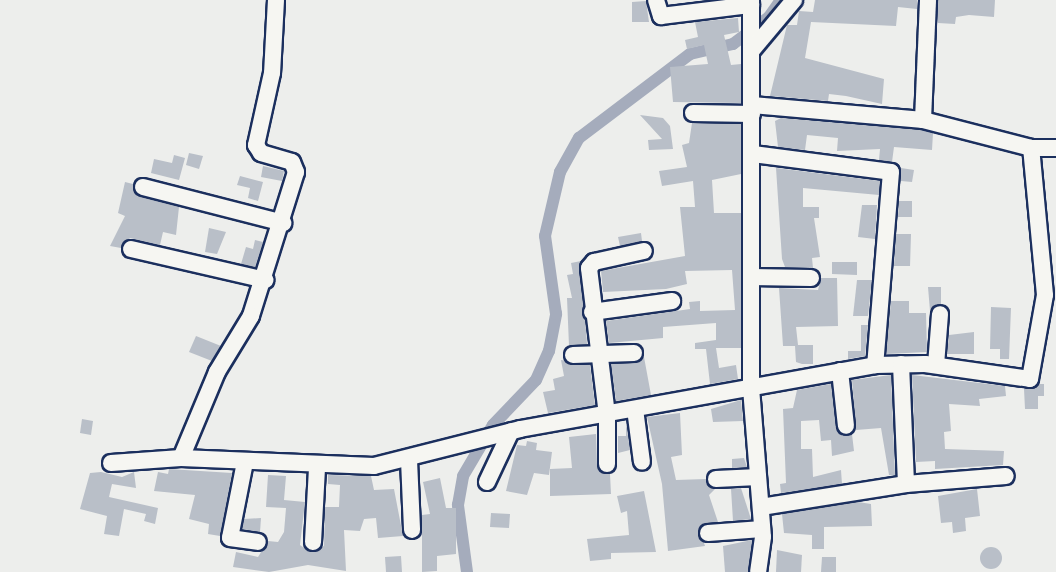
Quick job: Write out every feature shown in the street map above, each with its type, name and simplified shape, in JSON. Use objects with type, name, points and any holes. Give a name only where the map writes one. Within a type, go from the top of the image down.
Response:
[{"type":"street","points":[[181,458],[217,372],[265,280],[284,223],[295,166],[261,153],[256,145],[272,73],[276,0]]},
{"type":"street","points":[[656,0],[661,16],[752,6],[751,388],[762,529],[758,572]]},
{"type":"street","points":[[753,41],[794,0]]},
{"type":"street","points":[[923,120],[928,0]]},
{"type":"street","points":[[693,112],[752,110],[923,120],[1031,148],[1056,148]]},
{"type":"street","points":[[111,463],[181,458],[317,468],[409,460],[504,434],[875,365],[936,365],[1028,380],[1034,372],[1045,295],[1031,148]]},
{"type":"street","points":[[753,154],[891,172],[875,365]]},
{"type":"street","points":[[143,188],[284,223]]},
{"type":"street","points":[[131,249],[265,280]]},
{"type":"street","points":[[607,464],[607,415],[592,312],[591,263],[644,251]]},
{"type":"street","points":[[752,277],[811,278]]},
{"type":"street","points":[[592,312],[672,301]]},
{"type":"street","points":[[936,365],[940,314]]},
{"type":"street","points":[[573,355],[633,352]]},
{"type":"street","points":[[901,364],[906,484]]},
{"type":"street","points":[[840,371],[846,426]]},
{"type":"street","points":[[635,409],[642,462]]},
{"type":"street","points":[[486,482],[504,434]]},
{"type":"street","points":[[409,460],[412,530]]},
{"type":"street","points":[[245,462],[230,538],[258,542]]},
{"type":"street","points":[[313,543],[317,468]]},
{"type":"street","points":[[760,507],[906,484],[1006,476]]},
{"type":"street","points":[[716,479],[758,477]]},
{"type":"street","points":[[708,533],[762,529]]},
{"type":"building","points":[[815,0],[917,0],[917,9],[898,7],[896,26],[811,22],[805,58],[884,79],[882,104],[829,94],[828,101],[770,96],[787,25],[797,25],[799,11],[813,12]]},
{"type":"building","points":[[938,0],[995,0],[994,17],[969,15],[956,17],[955,24],[938,23]]},
{"type":"building","points":[[646,1],[649,22],[632,22],[632,2]]},
{"type":"building","points":[[738,18],[739,32],[724,35],[731,65],[741,64],[741,103],[673,102],[670,67],[708,64],[704,45],[687,49],[685,40],[698,37],[695,22]]},
{"type":"building","points":[[640,115],[663,118],[670,126],[673,149],[649,150],[648,140],[662,139]]},
{"type":"building","points":[[781,118],[921,130],[933,133],[932,150],[894,147],[892,162],[879,160],[880,149],[837,151],[838,138],[807,135],[805,150],[778,147],[775,121]]},
{"type":"building","points":[[692,123],[741,124],[741,174],[712,180],[714,213],[741,213],[741,348],[716,348],[719,368],[736,365],[738,379],[710,384],[706,349],[695,349],[695,343],[716,340],[716,323],[663,327],[663,338],[609,343],[606,321],[690,309],[689,302],[700,301],[700,311],[735,310],[732,270],[685,271],[687,284],[666,289],[603,292],[601,271],[685,256],[680,207],[695,207],[693,181],[662,186],[659,171],[687,167],[682,145],[689,143]]},
{"type":"building","points":[[189,153],[203,156],[199,169],[186,165]]},
{"type":"building","points":[[174,155],[185,158],[179,180],[151,173],[154,159],[172,163]]},
{"type":"building","points":[[263,166],[284,171],[282,181],[261,177]]},
{"type":"building","points":[[776,168],[880,181],[879,195],[803,188],[803,207],[819,207],[819,218],[814,218],[820,257],[812,258],[813,268],[785,267],[782,259]]},
{"type":"building","points":[[901,168],[914,170],[912,182],[901,181]]},
{"type":"building","points":[[240,176],[263,182],[258,201],[248,198],[250,188],[237,185]]},
{"type":"building","points":[[125,182],[133,184],[140,197],[179,207],[176,235],[163,232],[160,245],[130,238],[121,248],[110,246],[125,216],[118,213]]},
{"type":"building","points":[[899,201],[912,201],[912,217],[898,217]]},
{"type":"building","points":[[862,205],[877,205],[875,239],[858,237]]},
{"type":"building","points":[[209,228],[226,232],[217,254],[205,252]]},
{"type":"building","points":[[641,233],[642,241],[620,246],[618,237]]},
{"type":"building","points":[[896,234],[911,234],[910,266],[894,266]]},
{"type":"building","points":[[255,240],[263,242],[255,267],[241,264],[246,247],[253,249]]},
{"type":"building","points":[[581,261],[587,344],[569,346],[567,298],[572,298],[567,275],[573,274],[571,263]]},
{"type":"building","points":[[832,262],[857,262],[857,275],[832,274]]},
{"type":"building","points":[[821,278],[837,278],[838,326],[796,327],[798,345],[813,345],[813,364],[802,364],[796,362],[795,346],[783,346],[779,288],[818,290]]},
{"type":"building","points":[[857,280],[872,280],[868,316],[853,316]]},
{"type":"building","points":[[928,287],[941,287],[941,304],[930,311]]},
{"type":"building","points":[[891,301],[909,301],[909,313],[926,313],[927,352],[886,354]]},
{"type":"building","points":[[991,307],[1011,308],[1009,359],[1000,359],[1000,349],[990,349]]},
{"type":"building","points":[[861,325],[868,325],[865,356],[848,359],[848,351],[861,351]]},
{"type":"building","points":[[974,332],[974,354],[947,354],[949,335]]},
{"type":"building","points":[[196,336],[221,346],[212,361],[189,352]]},
{"type":"building","points":[[644,357],[651,395],[616,401],[611,364],[635,363]]},
{"type":"building","points":[[561,360],[590,365],[595,405],[548,413],[543,392],[555,390],[553,379],[564,376]]},
{"type":"building","points":[[891,375],[895,475],[889,475],[881,428],[856,430],[852,380]]},
{"type":"building","points":[[912,375],[1005,386],[1006,396],[979,399],[980,406],[949,404],[951,431],[944,432],[945,449],[1004,451],[1003,465],[935,469],[935,461],[916,462]]},
{"type":"building","points":[[831,384],[836,428],[842,436],[852,434],[854,451],[832,456],[831,440],[821,441],[819,420],[801,421],[801,449],[812,449],[813,477],[841,470],[842,484],[781,493],[780,484],[786,483],[783,409],[793,408],[797,390]]},
{"type":"building","points":[[1044,384],[1044,396],[1038,396],[1038,409],[1025,409],[1024,389]]},
{"type":"building","points":[[741,400],[743,421],[713,422],[711,409]]},
{"type":"building","points":[[680,413],[682,455],[671,457],[676,480],[706,479],[715,489],[709,495],[718,522],[699,528],[705,546],[668,551],[662,484],[647,417]]},
{"type":"building","points":[[82,419],[93,421],[91,435],[80,433]]},
{"type":"building","points":[[626,422],[630,450],[618,453],[618,436],[626,436]]},
{"type":"building","points":[[596,434],[597,465],[610,474],[611,494],[550,496],[550,469],[572,468],[569,437]]},
{"type":"building","points":[[527,441],[537,443],[536,450],[552,452],[549,475],[534,473],[527,495],[506,491],[517,445],[526,446]]},
{"type":"building","points":[[744,458],[747,467],[732,468],[732,459]]},
{"type":"building","points":[[169,469],[232,473],[220,536],[208,534],[209,524],[189,519],[195,495],[154,491],[158,472],[168,474]]},
{"type":"building","points":[[101,472],[122,477],[134,472],[136,488],[112,484],[109,497],[158,508],[155,524],[144,521],[146,514],[124,509],[119,536],[104,534],[107,516],[80,509],[90,473]]},
{"type":"building","points":[[268,475],[286,476],[284,500],[305,502],[300,545],[308,551],[324,546],[325,507],[339,507],[340,485],[328,484],[328,475],[371,476],[374,490],[394,489],[403,536],[378,538],[376,518],[364,519],[360,531],[344,530],[346,571],[308,565],[269,572],[233,567],[236,552],[258,557],[268,541],[278,542],[284,532],[286,508],[266,507]]},
{"type":"building","points":[[440,478],[446,508],[456,508],[456,554],[437,556],[437,571],[422,572],[422,515],[430,514],[423,482]]},
{"type":"building","points":[[741,488],[751,519],[733,521],[731,489]]},
{"type":"building","points":[[977,489],[980,516],[965,518],[966,531],[953,533],[952,522],[941,523],[938,496]]},
{"type":"building","points":[[644,491],[656,552],[611,553],[611,559],[590,561],[587,539],[629,535],[627,511],[621,513],[617,496]]},
{"type":"building","points":[[858,502],[871,504],[872,526],[824,527],[824,549],[812,549],[812,535],[784,533],[782,514]]},
{"type":"building","points":[[491,513],[510,514],[509,528],[490,527]]},
{"type":"building","points":[[261,518],[260,532],[242,529],[244,519]]},
{"type":"building","points":[[752,540],[748,572],[725,572],[723,546]]},
{"type":"building","points":[[991,547],[999,550],[1002,558],[999,566],[991,569],[983,566],[980,558],[983,550]]},
{"type":"building","points":[[777,550],[802,555],[801,572],[776,572]]},
{"type":"building","points":[[401,556],[402,572],[386,572],[385,557]]},
{"type":"building","points":[[822,557],[836,557],[836,572],[821,572]]},
{"type":"waterway","points":[[467,572],[458,505],[463,476],[493,425],[536,380],[549,351],[556,314],[545,236],[560,172],[579,138],[690,54],[733,44],[769,17],[781,0]]}]
